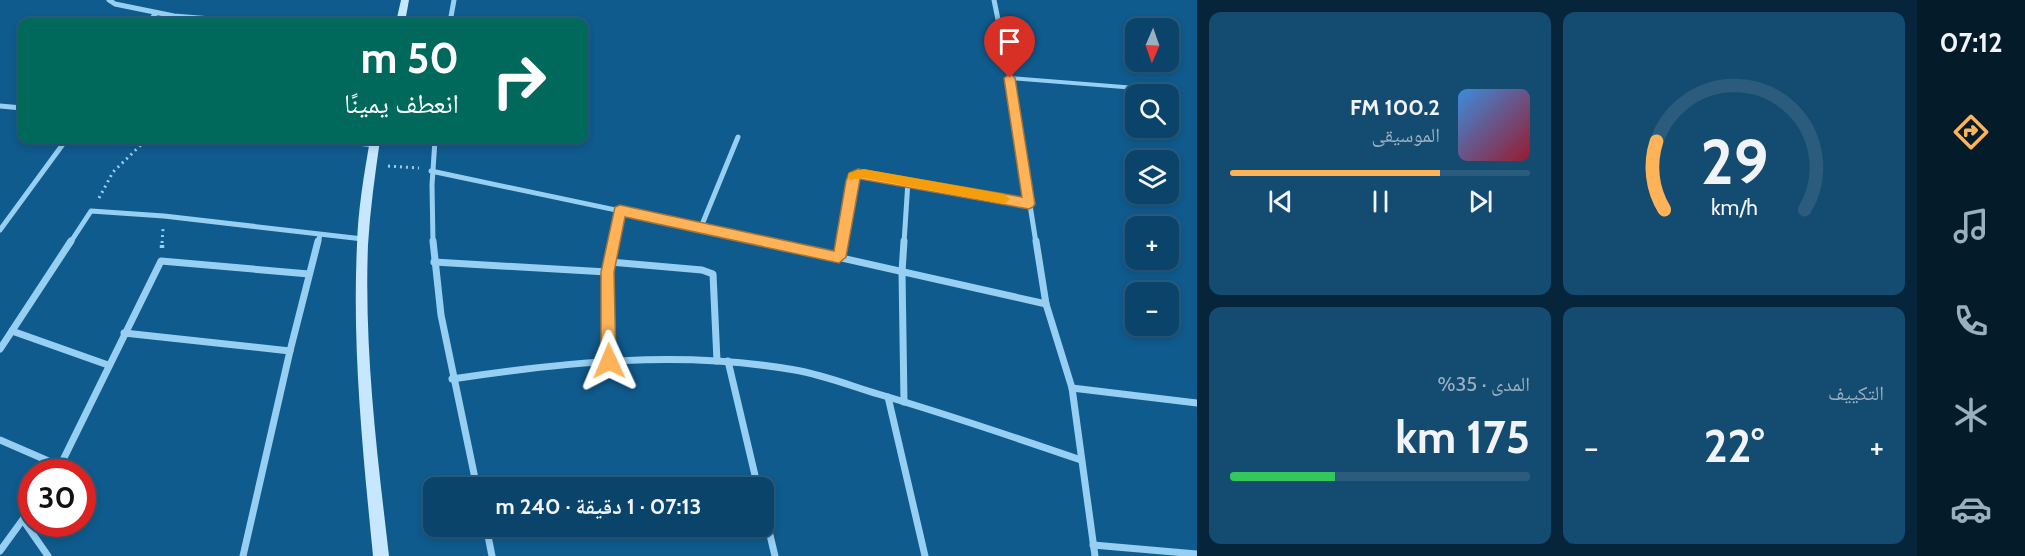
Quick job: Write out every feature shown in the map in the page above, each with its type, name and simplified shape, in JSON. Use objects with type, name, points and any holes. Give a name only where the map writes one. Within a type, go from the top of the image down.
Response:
[{"type":"street","points":[[109,0],[115,4],[156,13],[208,18]]},
{"type":"street","points":[[401,18],[405,0]]},
{"type":"street","points":[[451,18],[454,0]]},
{"type":"street","points":[[993,0],[1010,78],[1046,304],[1072,388],[1095,556]]},
{"type":"street","points":[[152,18],[156,13]]},
{"type":"street","points":[[0,106],[18,108]]},
{"type":"street","points":[[700,227],[738,137]]},
{"type":"street","points":[[0,230],[63,144]]},
{"type":"street","points":[[374,144],[363,239],[362,307],[367,406],[381,556]]},
{"type":"street","points":[[434,144],[431,171],[434,262],[441,321],[474,477]]},
{"type":"street","points":[[431,171],[839,257],[1046,304]]},
{"type":"street","points":[[839,257],[853,176],[864,174],[1029,204]]},
{"type":"street","points":[[904,402],[902,272],[908,182]]},
{"type":"street","points":[[609,361],[608,272],[620,210]]},
{"type":"street","points":[[0,349],[91,212],[164,216],[363,239]]},
{"type":"street","points":[[243,556],[290,351],[320,235]]},
{"type":"street","points":[[63,459],[161,261],[309,274]]},
{"type":"street","points":[[434,262],[608,272]]},
{"type":"street","points":[[610,262],[708,270],[714,274],[717,361]]},
{"type":"street","points":[[12,331],[108,365]]},
{"type":"street","points":[[124,333],[290,351]]},
{"type":"street","points":[[452,379],[536,366],[609,361],[728,360],[798,370],[1081,460]]},
{"type":"street","points":[[728,360],[755,477]]},
{"type":"street","points":[[1072,388],[1197,403]]},
{"type":"street","points":[[888,397],[925,556]]},
{"type":"street","points":[[0,440],[38,459]]},
{"type":"street","points":[[0,551],[18,526]]},
{"type":"street","points":[[34,537],[48,556]]},
{"type":"street","points":[[488,537],[492,556]]},
{"type":"street","points":[[770,537],[775,556]]},
{"type":"street","points":[[1093,545],[1197,554]]},
{"type":"lane","points":[[1010,78],[1125,87]]},
{"type":"path","points":[[91,212],[113,172],[142,144]]},
{"type":"path","points":[[394,166],[420,168]]},
{"type":"path","points":[[161,261],[164,216]]},
{"type":"slow traffic","points":[[854,176],[864,174],[1004,199]]},
{"type":"route","points":[[609,361],[608,272],[620,210],[839,257],[853,176],[858,174],[1029,204],[1016,130],[1010,78]]}]
